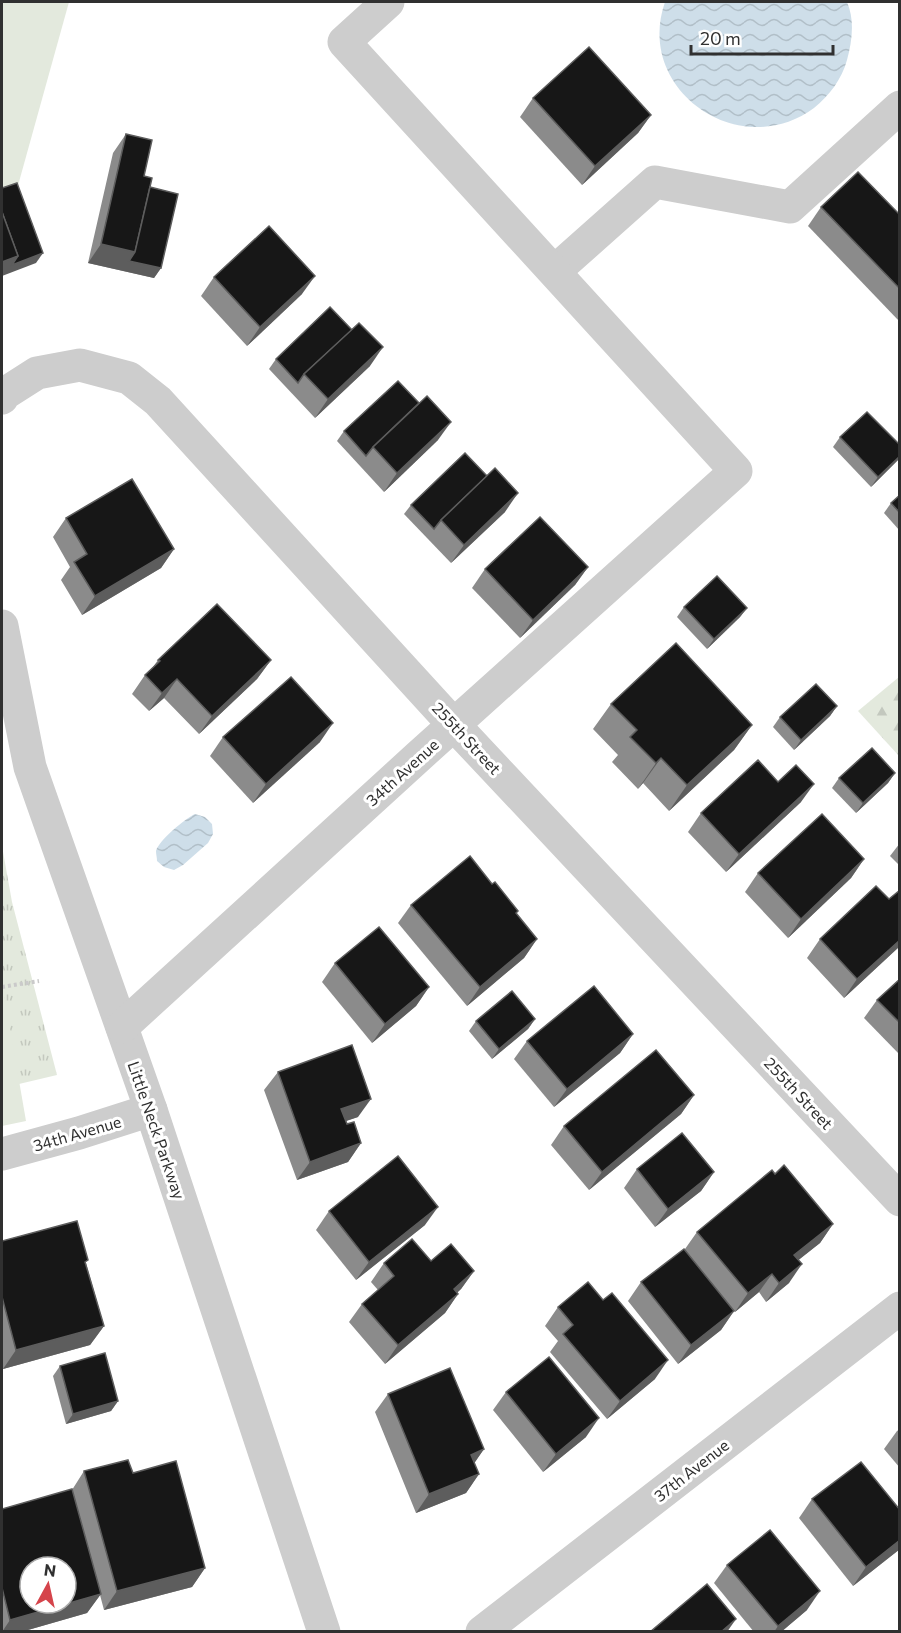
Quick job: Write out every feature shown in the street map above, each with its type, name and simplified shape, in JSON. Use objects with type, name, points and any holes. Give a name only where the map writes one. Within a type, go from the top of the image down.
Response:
[{"type":"street","points":[[388,2],[344,42],[555,271],[655,182],[790,207],[900,107]]},
{"type":"street","name":"34th Avenue","points":[[122,1027],[736,471],[555,271]]},
{"type":"street","name":"255th Street","points":[[2,398],[4,394],[37,374],[80,365],[129,378],[158,401],[454,725],[900,1200]]},
{"type":"street","name":"Little Neck Parkway","points":[[2,627],[30,767],[151,1110],[324,1632]]},
{"type":"street","name":"34th Avenue","points":[[2,1154],[151,1110]]},
{"type":"street","name":"37th Avenue","points":[[482,1632],[900,1308]]},
{"type":"path","points":[[2,987],[39,981]]},
{"type":"green space","points":[[2,2],[69,2],[2,243]]},
{"type":"green space","points":[[899,677],[899,756],[858,711]]},
{"type":"green space","points":[[2,846],[12,902],[57,1075],[2,1088]]},
{"type":"green space","points":[[2,982],[26,1121],[2,1126]]},
{"type":"water","points":[[665,2],[847,2],[852,31],[845,67],[830,93],[820,103],[785,123],[755,127],[726,122],[700,109],[679,89],[665,63],[659,34]]},
{"type":"water","points":[[195,814],[205,817],[212,824],[213,834],[208,843],[174,870],[164,867],[157,861],[158,846],[173,830]]},
{"type":"building","points":[[589,47],[651,115],[595,166],[533,98]]},
{"type":"building","points":[[126,134],[152,140],[144,176],[152,178],[135,252],[101,244]]},
{"type":"building","points":[[858,172],[900,215],[900,289],[821,207]]},
{"type":"building","points":[[17,183],[43,253],[12,265],[18,256],[2,212],[2,188]]},
{"type":"building","points":[[150,187],[178,194],[161,268],[129,261],[135,252]]},
{"type":"building","points":[[2,212],[18,256],[2,262]]},
{"type":"building","points":[[269,226],[315,276],[260,327],[214,277]]},
{"type":"building","points":[[330,307],[352,330],[304,374],[298,383],[276,359]]},
{"type":"building","points":[[359,323],[383,347],[328,399],[304,374]]},
{"type":"building","points":[[398,381],[419,403],[366,456],[344,431]]},
{"type":"building","points":[[427,396],[451,422],[397,473],[373,447]]},
{"type":"building","points":[[867,412],[900,445],[900,456],[878,477],[840,437]]},
{"type":"building","points":[[465,453],[487,476],[434,529],[411,505]]},
{"type":"building","points":[[495,468],[518,493],[464,545],[441,520]]},
{"type":"building","points":[[132,479],[174,549],[95,596],[74,562],[87,554],[66,518]]},
{"type":"building","points":[[900,495],[900,513],[891,503]]},
{"type":"building","points":[[540,517],[588,567],[533,620],[485,569]]},
{"type":"building","points":[[717,576],[747,608],[714,639],[684,607]]},
{"type":"building","points":[[217,604],[271,660],[212,716],[177,679],[162,693],[145,675]]},
{"type":"building","points":[[676,643],[752,725],[687,785],[661,758],[656,763],[630,737],[637,730],[611,704]]},
{"type":"building","points":[[291,677],[333,723],[266,784],[223,737]]},
{"type":"building","points":[[816,684],[837,706],[801,740],[780,717]]},
{"type":"building","points":[[872,748],[895,773],[863,803],[839,778]]},
{"type":"building","points":[[758,760],[778,782],[796,765],[814,784],[739,854],[701,813]]},
{"type":"building","points":[[822,814],[864,859],[801,919],[758,873]]},
{"type":"building","points":[[470,856],[492,884],[495,882],[537,939],[480,987],[411,905]]},
{"type":"building","points":[[876,886],[889,899],[900,890],[900,940],[857,979],[820,939]]},
{"type":"building","points":[[379,927],[429,987],[385,1024],[335,963]]},
{"type":"building","points":[[900,979],[900,1023],[877,1000]]},
{"type":"building","points":[[594,986],[633,1034],[567,1089],[527,1041]]},
{"type":"building","points":[[512,991],[535,1019],[499,1049],[476,1021]]},
{"type":"building","points":[[352,1045],[371,1099],[341,1109],[347,1124],[354,1122],[361,1143],[310,1162],[278,1072]]},
{"type":"building","points":[[656,1050],[694,1095],[602,1172],[564,1126]]},
{"type":"building","points":[[682,1133],[714,1172],[668,1209],[637,1169]]},
{"type":"building","points":[[398,1156],[438,1207],[369,1262],[329,1211]]},
{"type":"building","points":[[784,1165],[833,1224],[794,1255],[802,1264],[779,1283],[772,1274],[748,1293],[697,1232],[772,1170],[775,1174]]},
{"type":"building","points":[[77,1221],[88,1260],[85,1262],[104,1326],[16,1350],[2,1297],[2,1241]]},
{"type":"building","points":[[412,1239],[431,1261],[451,1244],[474,1271],[454,1289],[458,1294],[398,1345],[362,1304],[394,1276],[384,1263]]},
{"type":"building","points":[[684,1249],[734,1311],[691,1345],[641,1282]]},
{"type":"building","points":[[588,1282],[603,1300],[612,1293],[668,1360],[620,1401],[563,1334],[573,1325],[558,1307]]},
{"type":"building","points":[[105,1353],[118,1401],[73,1414],[60,1366]]},
{"type":"building","points":[[549,1357],[599,1418],[556,1454],[506,1392]]},
{"type":"building","points":[[450,1368],[484,1449],[471,1455],[479,1474],[429,1494],[388,1394]]},
{"type":"building","points":[[128,1460],[133,1473],[176,1461],[205,1568],[117,1591],[84,1471]]},
{"type":"building","points":[[861,1462],[900,1510],[900,1540],[866,1567],[812,1499]]},
{"type":"building","points":[[72,1489],[101,1594],[78,1601],[78,1555],[18,1555],[18,1615],[28,1615],[10,1620],[2,1588],[2,1509]]},
{"type":"building","points":[[770,1530],[820,1591],[778,1626],[727,1565]]},
{"type":"building","points":[[707,1584],[736,1619],[721,1632],[650,1632]]}]
